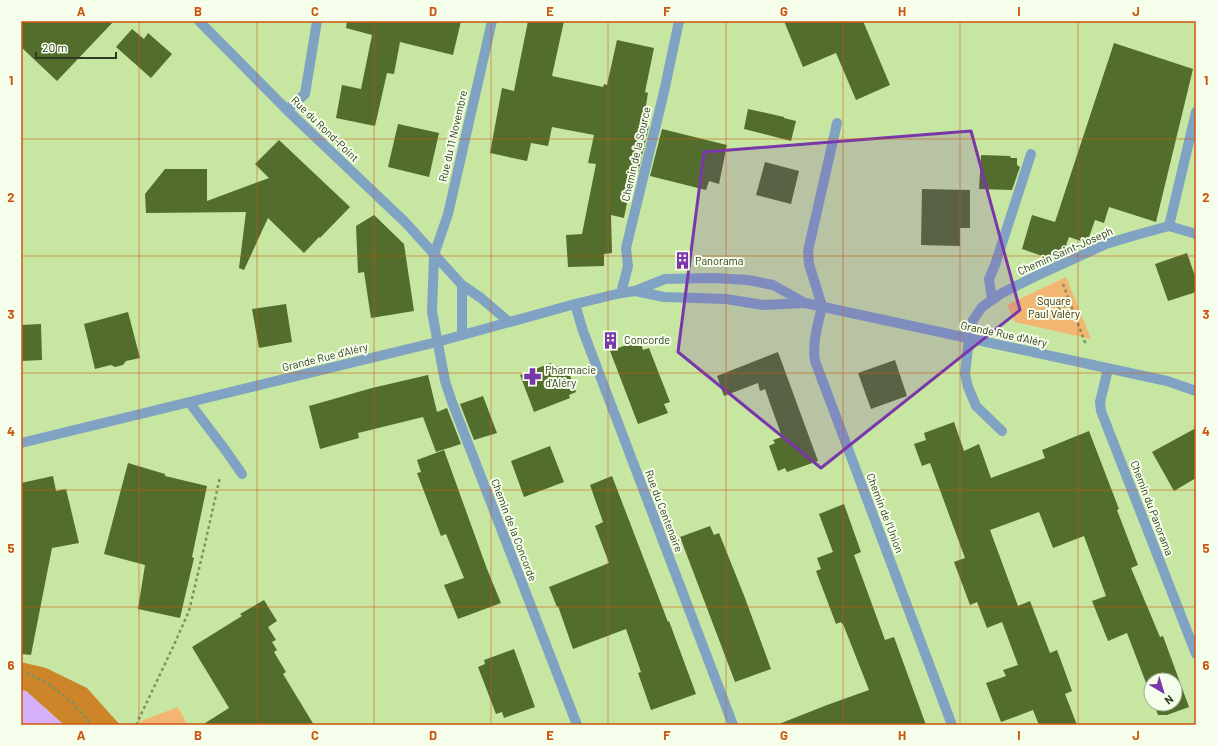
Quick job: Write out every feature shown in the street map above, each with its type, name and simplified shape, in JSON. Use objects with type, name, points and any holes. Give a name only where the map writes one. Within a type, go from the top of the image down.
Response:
[{"type":"street","name":"Rue du Rond-Point","points":[[199,21],[288,110],[405,222],[462,285],[510,322]]},
{"type":"street","points":[[288,110],[305,94],[317,21]]},
{"type":"street","name":"Rue du 11 Novembre","points":[[434,255],[448,214],[492,21]]},
{"type":"street","name":"Chemin de la Source","points":[[621,293],[628,266],[626,248],[664,92],[679,21]]},
{"type":"street","points":[[1196,112],[1169,226],[1196,234]]},
{"type":"street","points":[[822,306],[809,264],[808,252],[837,124]]},
{"type":"street","points":[[992,299],[989,279],[995,265],[1031,154]]},
{"type":"street","name":"Chemin Saint-Joseph","points":[[1002,431],[976,406],[968,387],[965,374],[973,320],[982,308],[992,299],[1036,276],[1106,244],[1136,234],[1169,226]]},
{"type":"street","points":[[434,255],[432,312],[437,342]]},
{"type":"street","name":"Grande Rue d'Aléry","points":[[21,443],[437,342],[575,304],[635,291],[665,279],[706,278],[748,280],[774,285],[805,303]]},
{"type":"street","points":[[462,285],[462,335]]},
{"type":"street","name":"Grande Rue d'Aléry","points":[[635,291],[664,298],[726,299],[763,305],[805,303],[822,306],[1168,381],[1196,391]]},
{"type":"street","name":"Rue du Centenaire","points":[[575,304],[583,331],[734,725]]},
{"type":"street","name":"Chemin de l'Union","points":[[822,306],[814,340],[813,351],[815,361],[952,725]]},
{"type":"street","name":"Chemin de la Concorde","points":[[437,342],[445,381],[452,402],[577,725]]},
{"type":"street","name":"Chemin du Panorama","points":[[1108,369],[1100,402],[1101,411],[1196,654]]},
{"type":"street","points":[[189,402],[242,474]]},
{"type":"path","points":[[1056,267],[1094,366]]},
{"type":"path","points":[[1046,313],[1070,304]]},
{"type":"path","points":[[136,725],[173,647],[188,611],[226,451]]},
{"type":"path","points":[[21,671],[46,682],[73,703],[92,725]]},
{"type":"highlighted area","points":[[971,131],[1020,310],[821,468],[678,352],[704,152]]},
{"type":"green space","name":"Square Paul Valéry","points":[[1066,277],[1091,339],[1015,322],[1007,305]]},
{"type":"green space","points":[[178,707],[187,725],[141,725],[141,721]]},
{"type":"shaded area","points":[[21,662],[46,668],[87,688],[120,725],[64,725],[26,691],[21,690]]},
{"type":"shaded area","points":[[21,690],[26,691],[64,725],[21,725]]},
{"type":"building","points":[[21,21],[114,21],[57,81],[21,47]]},
{"type":"building","points":[[347,21],[461,21],[453,55],[400,42],[394,74],[387,73],[375,126],[336,118],[342,85],[361,89],[372,35],[346,28]]},
{"type":"building","points":[[528,21],[564,21],[552,76],[603,87],[604,84],[607,85],[617,40],[654,48],[645,92],[648,93],[644,117],[648,118],[646,126],[649,126],[638,173],[633,172],[624,218],[611,215],[612,253],[604,254],[604,266],[568,267],[566,235],[582,234],[596,164],[588,163],[594,135],[552,127],[548,146],[531,143],[527,161],[490,153],[502,88],[514,91]]},
{"type":"building","points":[[784,21],[863,21],[890,85],[856,100],[836,53],[803,67]]},
{"type":"building","points":[[132,29],[144,39],[148,33],[172,54],[151,78],[116,47]]},
{"type":"building","points":[[1114,43],[1193,69],[1156,222],[1109,207],[1104,223],[1095,220],[1087,243],[1069,237],[1063,254],[1054,250],[1051,259],[1022,249],[1032,215],[1055,222]]},
{"type":"building","points":[[748,109],[796,121],[791,141],[744,129]]},
{"type":"building","points":[[398,124],[439,133],[429,177],[388,167]]},
{"type":"building","points":[[662,129],[727,145],[719,184],[709,181],[706,190],[650,176]]},
{"type":"building","points":[[279,140],[350,207],[304,253],[268,218],[244,270],[239,268],[246,212],[146,213],[145,194],[165,169],[207,169],[207,201],[269,178],[255,164]]},
{"type":"building","points":[[981,155],[1010,156],[1011,158],[1017,158],[1017,165],[1020,167],[1012,190],[979,189]]},
{"type":"building","points":[[765,162],[799,171],[791,204],[756,195]]},
{"type":"building","points":[[922,189],[970,190],[970,228],[960,228],[960,246],[921,245]]},
{"type":"building","points":[[374,215],[404,244],[414,311],[371,318],[364,272],[358,273],[356,226]]},
{"type":"building","points":[[1187,253],[1196,279],[1196,292],[1168,301],[1155,264]]},
{"type":"building","points":[[286,304],[292,342],[259,348],[252,309]]},
{"type":"building","points":[[128,312],[140,358],[126,361],[123,365],[115,367],[111,365],[95,369],[84,324]]},
{"type":"building","points":[[41,324],[42,360],[21,361],[21,325]]},
{"type":"building","points":[[640,340],[643,350],[649,348],[670,402],[664,404],[668,413],[638,424],[610,351]]},
{"type":"building","points":[[778,352],[818,461],[787,472],[785,468],[778,471],[769,446],[775,443],[773,440],[782,437],[765,389],[760,391],[758,383],[724,396],[717,376]]},
{"type":"building","points":[[895,360],[907,396],[871,409],[858,373]]},
{"type":"building","points":[[551,363],[553,368],[558,366],[559,370],[567,367],[576,392],[569,395],[570,398],[534,412],[520,375]]},
{"type":"building","points":[[428,375],[437,412],[447,408],[461,444],[436,452],[423,417],[358,433],[359,438],[320,449],[309,406],[372,388]]},
{"type":"building","points":[[483,396],[497,433],[474,440],[460,404]]},
{"type":"building","points":[[954,422],[964,451],[979,444],[991,478],[1045,458],[1042,450],[1089,431],[1119,509],[1117,510],[1138,565],[1131,568],[1160,637],[1163,636],[1176,672],[1143,672],[1143,675],[1127,633],[1108,641],[1092,601],[1106,596],[1084,536],[1053,548],[1039,512],[990,530],[1018,606],[1030,601],[1050,653],[1057,650],[1072,691],[1065,694],[1077,725],[1039,725],[1033,710],[1001,722],[986,683],[1006,676],[1003,670],[1018,665],[1002,622],[987,628],[977,602],[970,605],[954,562],[965,558],[930,463],[922,466],[914,444],[926,440],[924,433]]},
{"type":"building","points":[[1196,428],[1196,478],[1174,491],[1152,452]]},
{"type":"building","points":[[550,446],[564,482],[524,497],[511,461]]},
{"type":"building","points":[[444,450],[487,569],[501,603],[458,619],[444,585],[464,578],[446,534],[441,536],[417,473],[421,472],[417,460]]},
{"type":"building","points":[[128,463],[165,474],[165,476],[207,486],[192,557],[194,558],[180,618],[138,609],[145,565],[104,554]]},
{"type":"building","points":[[53,476],[56,491],[66,489],[79,543],[52,548],[31,655],[21,654],[21,483]]},
{"type":"building","points":[[612,476],[696,694],[651,710],[638,673],[641,672],[626,629],[573,649],[558,606],[557,607],[549,587],[609,563],[595,526],[603,522],[590,485]]},
{"type":"building","points":[[844,504],[861,552],[854,555],[885,640],[894,637],[926,725],[779,725],[827,705],[869,690],[843,624],[841,622],[836,624],[816,571],[821,569],[817,558],[833,552],[819,514]]},
{"type":"building","points":[[710,526],[714,535],[719,533],[771,669],[735,682],[680,537]]},
{"type":"building","points":[[264,600],[277,621],[268,627],[276,640],[272,642],[277,650],[274,652],[286,672],[283,674],[314,725],[202,725],[229,708],[192,647],[242,616],[240,614]]},
{"type":"building","points":[[514,649],[535,707],[504,718],[502,712],[496,714],[478,667],[485,664],[484,660]]},
{"type":"building","points":[[1183,691],[1189,707],[1183,709]]},
{"type":"building","points":[[1157,712],[1175,712],[1167,715],[1158,715]]},
{"type":"place","name":"Panorama","points":[[682,261]]},
{"type":"place","name":"Concorde","points":[[611,340]]},
{"type":"place","name":"Pharmacie d'Aléry","points":[[532,376]]}]
